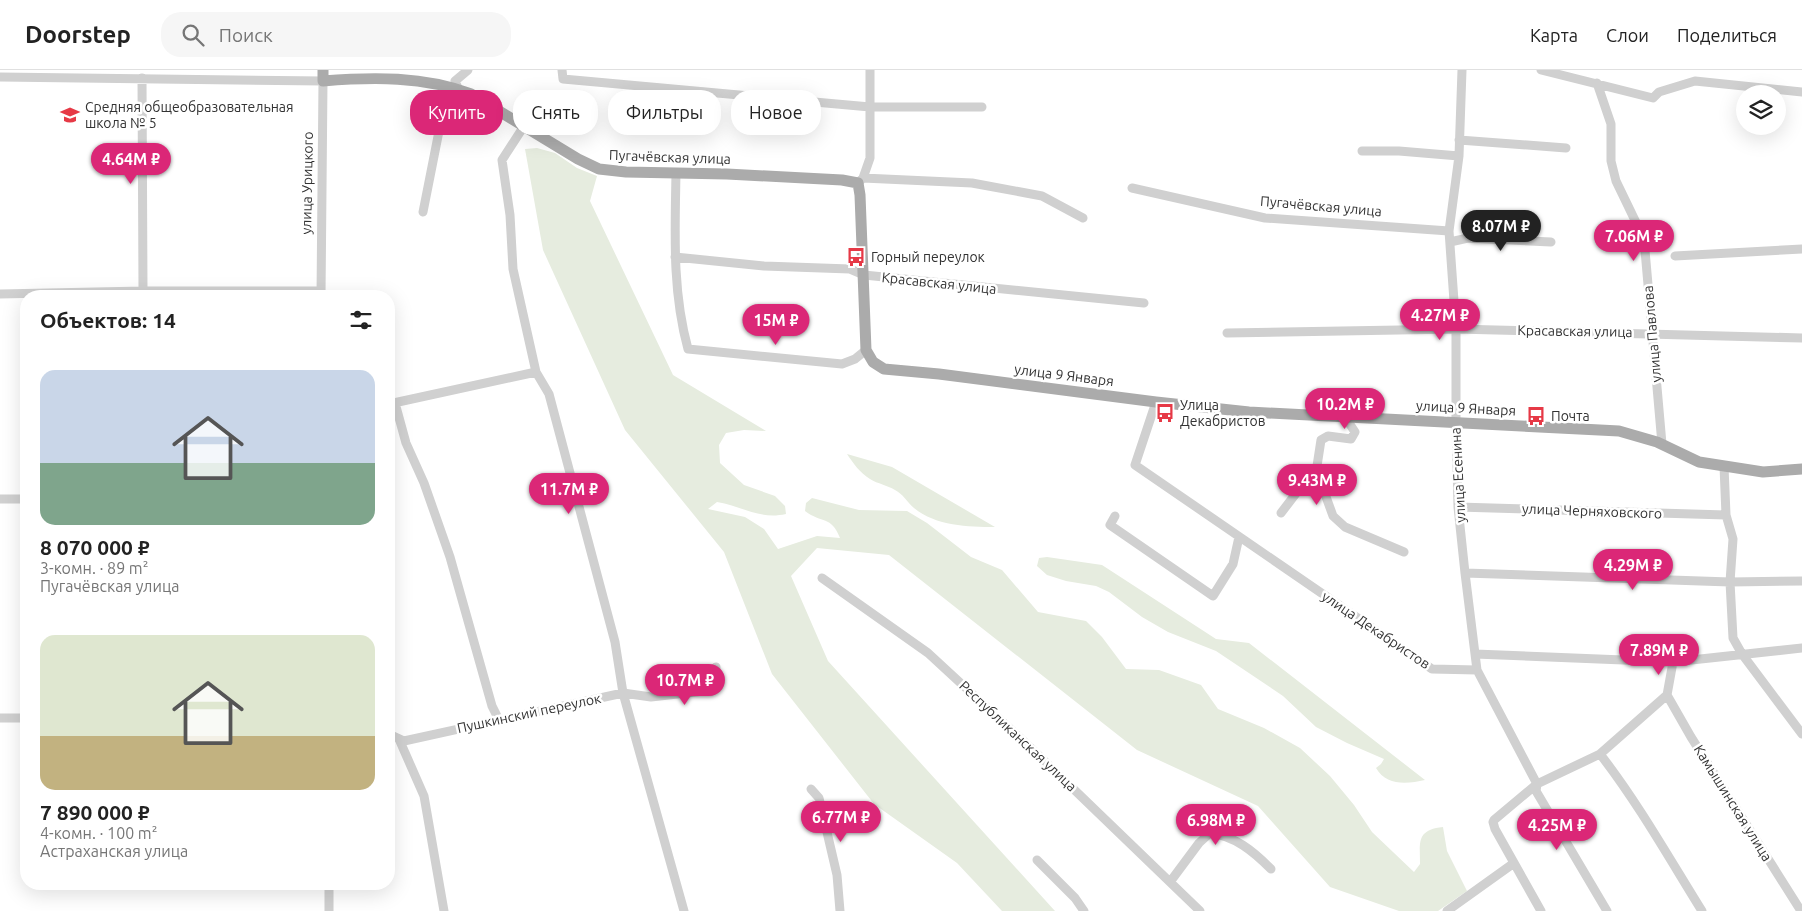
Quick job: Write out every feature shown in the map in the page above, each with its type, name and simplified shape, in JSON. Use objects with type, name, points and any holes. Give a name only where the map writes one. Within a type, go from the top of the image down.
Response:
[{"type":"main road","name":"Пугачёвская улица","points":[[323,75],[432,82],[459,90]]},
{"type":"main road","name":"Пугачёвская улица","points":[[539,135],[578,159],[599,169],[860,181]]},
{"type":"main road","points":[[860,181],[866,350]]},
{"type":"main road","name":"улица 9 Января","points":[[866,350],[873,362],[884,368],[1249,412],[1618,431],[1662,444],[1699,462],[1763,472],[1802,469]]},
{"type":"street","points":[[459,90],[455,81],[468,70]]},
{"type":"street","points":[[860,181],[870,158],[870,70]]},
{"type":"street","name":"улица Есенина","points":[[1461,70],[1459,156],[1449,231],[1456,329],[1458,507],[1477,670]]},
{"type":"street","points":[[1541,70],[1653,98],[1659,92],[1695,81],[1802,92]]},
{"type":"street","points":[[562,74],[870,107],[982,107]]},
{"type":"street","name":"Пугачёвская улица","points":[[0,77],[142,78],[323,75]]},
{"type":"street","name":"улица Урицкого","points":[[321,290],[323,75]]},
{"type":"street","points":[[142,78],[143,290]]},
{"type":"street","name":"улица Павлова","points":[[1597,83],[1611,124],[1611,161],[1616,181],[1644,239],[1662,444]]},
{"type":"street","points":[[423,212],[438,135]]},
{"type":"street","points":[[518,135],[502,160],[510,215],[513,269],[536,372],[549,394],[552,404],[615,642],[624,693],[684,911]]},
{"type":"street","points":[[1459,140],[1566,148]]},
{"type":"street","points":[[1362,151],[1399,151],[1459,156]]},
{"type":"street","points":[[676,173],[675,256],[681,322],[688,349],[842,364],[855,359],[866,350]]},
{"type":"street","name":"Пугачёвская улица","points":[[860,181],[981,185],[1042,196],[1083,218]]},
{"type":"street","name":"Пугачёвская улица","points":[[1132,188],[1265,218],[1449,231]]},
{"type":"street","points":[[1450,242],[1468,238],[1551,242]]},
{"type":"street","points":[[1675,256],[1802,249]]},
{"type":"street","name":"Красавская улица","points":[[675,256],[764,266],[850,269],[864,275],[1144,303]]},
{"type":"street","points":[[0,294],[20,294]]},
{"type":"street","name":"Красавская улица","points":[[1227,332],[1456,329],[1802,338]]},
{"type":"street","points":[[395,402],[536,372]]},
{"type":"street","name":"улица Декабристов","points":[[1156,402],[1135,465],[1432,670],[1477,670]]},
{"type":"street","points":[[395,412],[406,443],[424,483],[450,557],[492,706],[499,720]]},
{"type":"street","points":[[1345,417],[1355,432],[1352,439],[1328,436],[1321,440],[1317,466],[1333,516],[1345,527],[1404,552]]},
{"type":"street","points":[[1281,513],[1317,466]]},
{"type":"street","points":[[1724,466],[1726,516],[1733,539],[1730,582],[1733,638],[1742,654],[1802,734]]},
{"type":"street","points":[[0,499],[20,499]]},
{"type":"street","name":"улица Черняховского","points":[[1458,507],[1726,516]]},
{"type":"street","points":[[1115,516],[1110,525],[1213,596],[1233,564],[1239,537]]},
{"type":"street","points":[[1465,573],[1730,582],[1802,581]]},
{"type":"street","name":"Республиканская улица","points":[[822,578],[928,652],[1200,911]]},
{"type":"street","points":[[1475,654],[1674,662],[1802,648]]},
{"type":"street","points":[[1541,911],[1493,822],[1537,784],[1600,754],[1667,695],[1674,662]]},
{"type":"street","name":"Пушкинский переулок","points":[[395,736],[404,741],[624,693],[651,697],[704,691],[714,680],[716,667]]},
{"type":"street","points":[[1477,670],[1537,784],[1536,790],[1607,911]]},
{"type":"street","name":"Камышинская улица","points":[[1667,695],[1691,737],[1801,911]]},
{"type":"street","points":[[0,718],[20,718]]},
{"type":"street","points":[[399,738],[424,796],[444,911]]},
{"type":"street","points":[[1600,754],[1630,796],[1702,911]]},
{"type":"street","points":[[811,789],[819,798],[837,875],[840,911]]},
{"type":"street","points":[[1170,882],[1199,843],[1210,833],[1226,836],[1240,843],[1258,856],[1271,869]]},
{"type":"street","points":[[1037,860],[1075,898],[1084,911]]},
{"type":"street","points":[[1447,911],[1514,863]]},
{"type":"street","points":[[329,890],[330,911]]},
{"type":"shaded area","points":[[537,148],[555,153],[577,168],[597,176],[590,201],[673,375],[766,431],[744,430],[726,433],[719,445],[720,463],[744,485],[775,496],[785,506],[786,514],[759,514],[717,502],[708,509],[745,517],[764,529],[778,549],[817,536],[840,538],[833,526],[805,511],[806,503],[812,498],[859,510],[907,511],[927,523],[971,557],[1002,570],[1038,612],[1086,621],[1102,637],[1126,669],[1159,670],[1201,685],[1218,709],[1264,728],[1300,748],[1330,776],[1354,805],[1372,832],[1414,872],[1420,864],[1421,838],[1428,831],[1443,827],[1447,851],[1467,891],[1438,911],[1399,911],[1330,887],[1258,806],[1137,750],[889,555],[817,548],[791,576],[828,661],[1055,911],[1002,911],[957,863],[874,804],[772,674],[724,552],[625,430],[543,250],[525,149]]},
{"type":"shaded area","points":[[847,454],[892,467],[995,527],[974,527],[932,519],[914,508],[898,492],[866,477]]},
{"type":"shaded area","points":[[1047,557],[1102,565],[1216,639],[1249,643],[1425,780],[1404,783],[1385,778],[1376,768],[1384,759],[1316,727],[1283,696],[1216,651],[1168,632],[1142,617],[1109,592],[1096,586],[1066,581],[1047,575],[1037,566],[1039,558]]},
{"type":"place","name":"Средняя общеобразовательная школа № 5","points":[[70,115]]},
{"type":"place","name":"Горный переулок","points":[[856,257]]},
{"type":"place","name":"Улица Декабристов","points":[[1165,413]]},
{"type":"place","name":"Почта","points":[[1536,416]]}]
